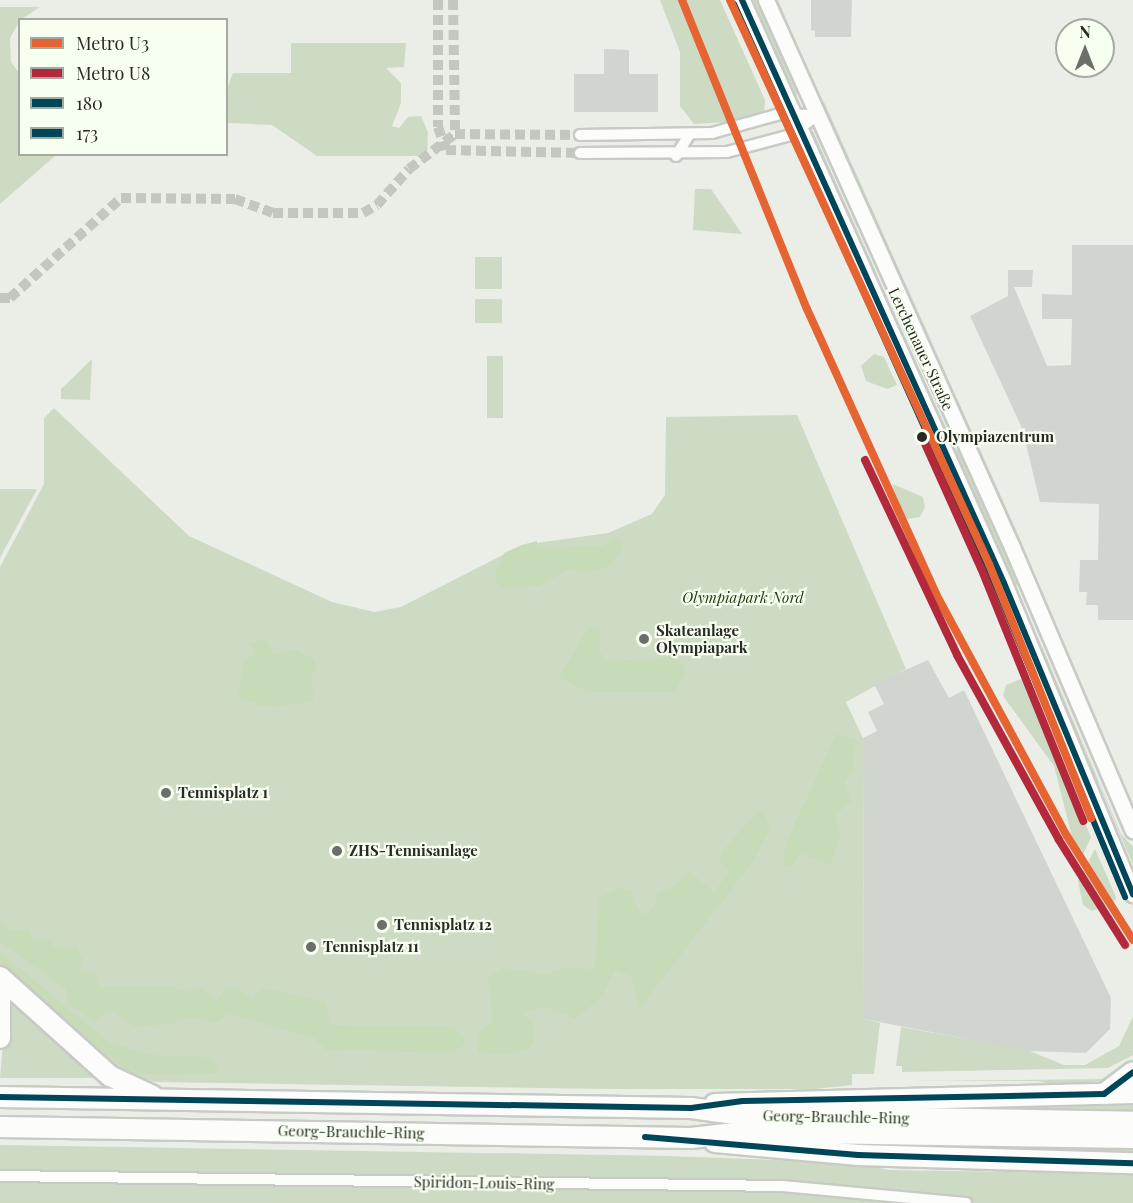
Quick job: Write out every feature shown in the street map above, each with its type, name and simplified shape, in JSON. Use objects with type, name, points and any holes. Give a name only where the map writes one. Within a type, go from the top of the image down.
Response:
[{"type":"highway","points":[[0,977],[110,1076],[160,1100]]},
{"type":"highway","points":[[0,999],[0,1038]]},
{"type":"highway","points":[[1104,1094],[1133,1072]]},
{"type":"highway","points":[[691,1108],[743,1101],[1133,1093]]},
{"type":"highway","name":"Georg-Brauchle-Ring","points":[[0,1097],[691,1108],[743,1115],[1133,1122]]},
{"type":"highway","name":"Georg-Brauchle-Ring","points":[[0,1127],[691,1138],[744,1132],[1133,1138]]},
{"type":"highway","points":[[691,1138],[858,1155],[1133,1164]]},
{"type":"main road","name":"Lerchenauer Straße","points":[[742,0],[1004,583],[1133,894]]},
{"type":"main road","name":"Lerchenauer Straße","points":[[766,0],[1133,830]]},
{"type":"street","points":[[580,135],[690,134],[728,130],[780,114],[818,115]]},
{"type":"street","points":[[580,153],[676,156],[727,152],[801,131],[818,115]]},
{"type":"street","points":[[676,156],[690,134]]},
{"type":"street","name":"Spiridon-Louis-Ring","points":[[0,1176],[782,1186],[966,1203]]},
{"type":"green space","points":[[660,0],[720,0],[765,100],[764,111],[728,122],[694,124],[680,106],[680,52]]},
{"type":"green space","points":[[750,0],[760,0],[797,84],[797,97]]},
{"type":"green space","points":[[774,0],[778,0],[817,95]]},
{"type":"green space","points":[[0,7],[40,7],[23,18],[18,18],[18,24],[10,38],[11,62],[18,72],[18,156],[55,156],[0,204]]},
{"type":"green space","points":[[291,43],[406,43],[404,67],[386,68],[401,83],[401,103],[392,126],[399,128],[408,117],[421,116],[428,132],[427,156],[317,156],[272,125],[228,123],[228,86],[233,73],[291,73]]},
{"type":"green space","points":[[824,102],[1020,539],[1016,541],[821,104]]},
{"type":"green space","points":[[813,131],[877,274],[874,276],[810,132]]},
{"type":"green space","points":[[695,189],[711,189],[742,234],[693,230]]},
{"type":"green space","points":[[475,257],[502,257],[502,289],[475,289]]},
{"type":"green space","points":[[475,299],[502,299],[502,323],[475,323]]},
{"type":"green space","points":[[899,324],[955,448],[969,463],[1021,583],[1013,587]]},
{"type":"green space","points":[[874,354],[884,357],[897,385],[887,389],[866,381],[861,366]]},
{"type":"green space","points":[[487,356],[503,356],[503,418],[487,418]]},
{"type":"green space","points":[[92,359],[90,400],[61,399],[61,389]]},
{"type":"green space","name":"Olympiapark Nord","points":[[54,408],[189,536],[332,602],[374,612],[401,607],[522,545],[608,533],[652,514],[665,495],[666,417],[797,415],[906,669],[846,702],[863,738],[864,1019],[880,1023],[874,1074],[852,1074],[852,1085],[815,1089],[607,1089],[156,1082],[120,1073],[0,966],[0,567],[44,484],[44,418]]},
{"type":"green space","points":[[893,484],[923,497],[925,507],[920,517],[901,520],[893,513]]},
{"type":"green space","points":[[0,489],[37,489],[0,558]]},
{"type":"green space","points":[[616,536],[624,547],[608,567],[583,573],[568,570],[539,586],[503,589],[497,584],[495,575],[504,553],[522,545],[537,541],[537,547],[543,548],[602,546]]},
{"type":"green space","points":[[589,626],[600,630],[600,652],[605,659],[648,661],[671,655],[683,664],[685,673],[675,692],[588,692],[559,677]]},
{"type":"green space","points":[[266,638],[273,655],[296,650],[313,659],[317,668],[312,675],[313,702],[265,707],[238,697],[242,666],[255,651],[250,644]]},
{"type":"green space","points":[[1042,647],[1121,834],[1133,847],[1133,865],[1099,784],[1088,773],[1041,656]]},
{"type":"green space","points":[[1024,678],[1091,837],[1079,864],[1054,766],[1003,696],[1006,685]]},
{"type":"green space","points":[[836,734],[856,739],[853,768],[845,782],[851,801],[835,816],[841,833],[831,865],[799,853],[791,868],[783,864],[786,843]]},
{"type":"green space","points":[[757,812],[763,812],[771,827],[752,863],[639,1009],[631,977],[615,969],[602,996],[576,1019],[547,1007],[523,1012],[533,1024],[535,1038],[528,1050],[506,1055],[478,1052],[478,1032],[493,1021],[488,978],[502,968],[547,974],[564,968],[595,969],[599,898],[618,888],[631,890],[638,910],[646,914],[654,908],[657,893],[677,885],[689,871],[714,892],[729,872],[720,862],[721,852]]},
{"type":"green space","points":[[1095,849],[1116,897],[1114,903],[1092,911],[1083,905],[1078,881]]},
{"type":"green space","points":[[0,922],[11,930],[30,929],[33,939],[50,940],[55,948],[77,947],[83,962],[79,971],[95,972],[99,987],[174,987],[186,992],[202,987],[216,1001],[226,987],[238,987],[251,999],[263,989],[279,991],[325,1003],[331,1025],[453,1027],[466,1039],[463,1046],[451,1053],[326,1050],[314,1038],[229,1014],[213,1024],[193,1017],[170,1024],[134,1026],[109,1009],[95,1021],[68,1003],[66,989],[0,942]]},
{"type":"green space","points":[[0,952],[109,1042],[150,1055],[211,1057],[217,1062],[217,1073],[145,1074],[126,1070],[96,1046],[86,1047],[0,966]]},
{"type":"green space","points":[[7,996],[100,1078],[0,1078]]},
{"type":"green space","points":[[1133,1016],[1133,1055],[1108,1068],[902,1072],[902,1066],[896,1066],[901,1027],[1027,1050],[1064,1065],[1085,1065],[1119,1046]]},
{"type":"green space","points":[[1109,1079],[1066,1087],[1037,1081],[910,1081]]},
{"type":"green space","points":[[1133,1099],[1133,1111],[880,1107]]},
{"type":"green space","points":[[799,1139],[1133,1147],[1133,1153],[800,1143]]},
{"type":"green space","points":[[0,1145],[668,1156],[858,1163],[889,1170],[1133,1174],[1133,1203],[0,1203]]},
{"type":"building","points":[[811,0],[852,0],[851,37],[815,37],[815,31],[811,30]]},
{"type":"building","points":[[604,49],[629,50],[629,74],[658,74],[658,112],[574,112],[574,74],[604,74]]},
{"type":"building","points":[[1072,245],[1133,245],[1133,620],[1098,620],[1098,605],[1086,605],[1087,592],[1079,592],[1080,560],[1098,560],[1099,504],[1040,502],[1022,428],[970,316],[1008,296],[1008,270],[1033,270],[1032,287],[1014,287],[1047,366],[1071,365],[1072,319],[1042,319],[1042,294],[1072,295]]},
{"type":"building","points":[[928,660],[949,698],[964,690],[1111,998],[1110,1029],[1086,1053],[1028,1051],[864,1019],[863,738],[877,731],[868,712],[884,704],[874,684]]},
{"type":"tunnel","points":[[438,0],[438,127],[446,150],[580,153]]},
{"type":"tunnel","points":[[453,0],[455,134],[580,135]]},
{"type":"tunnel","points":[[0,298],[10,298],[121,198],[235,199],[273,213],[363,213],[377,205],[409,169],[455,134]]},
{"type":"metro line","name":"U3","points":[[682,0],[807,309],[936,594],[1067,836],[1133,940]]},
{"type":"metro line","name":"U3","points":[[730,0],[989,564],[1091,818]]},
{"type":"metro line","name":"U8","points":[[922,437],[981,568],[1083,821]]},
{"type":"metro line","name":"U8","points":[[865,460],[957,655],[1059,840],[1125,945]]},
{"type":"transit line","name":"180","points":[[742,0],[1004,583],[1133,894]]},
{"type":"transit line","name":"173","points":[[734,4],[996,587],[1125,897]]},
{"type":"transit line","name":"180","points":[[0,1097],[691,1108],[743,1101],[1104,1094],[1133,1072]]},
{"type":"transit line","name":"180","points":[[645,1137],[858,1155],[1133,1163]]},
{"type":"place","name":"Olympiazentrum","points":[[922,437]]},
{"type":"place","name":"Skateanlage Olympiapark","points":[[644,639]]},
{"type":"place","name":"Tennisplatz 1","points":[[166,793]]},
{"type":"place","name":"ZHS-Tennisanlage","points":[[337,851]]},
{"type":"place","name":"Tennisplatz 12","points":[[382,925]]},
{"type":"place","name":"Tennisplatz 11","points":[[311,947]]}]
